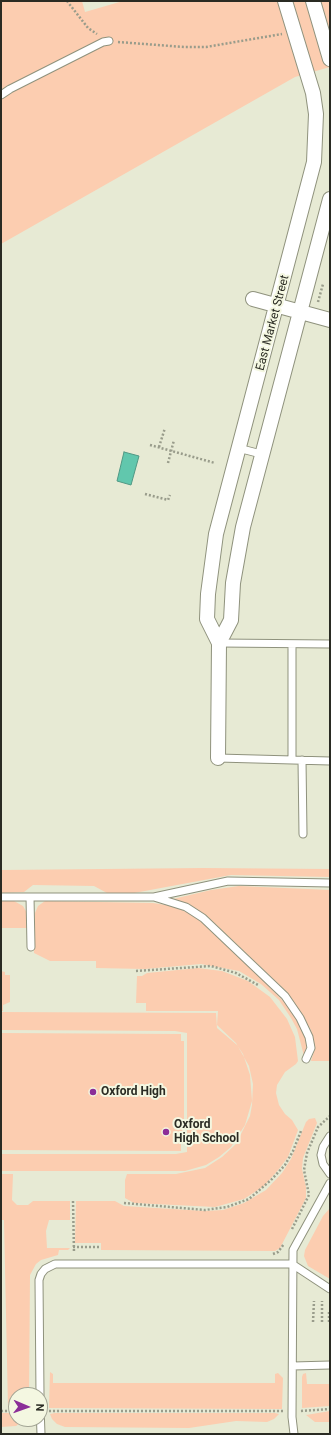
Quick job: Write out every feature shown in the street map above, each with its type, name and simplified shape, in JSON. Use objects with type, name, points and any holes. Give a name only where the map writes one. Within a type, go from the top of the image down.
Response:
[{"type":"street","name":"East Market Street","points":[[219,643],[207,619],[208,594],[216,534],[310,184],[316,141],[316,114],[313,93],[285,1]]},
{"type":"street","points":[[313,1],[330,59]]},
{"type":"street","name":"East Market Street","points":[[218,758],[219,643],[231,620],[237,554],[261,454],[330,199]]},
{"type":"street","points":[[253,299],[330,320]]},
{"type":"lane","points":[[1,95],[103,42],[109,41]]},
{"type":"lane","points":[[238,448],[261,454]]},
{"type":"lane","points":[[219,643],[330,644]]},
{"type":"lane","points":[[292,644],[292,760]]},
{"type":"lane","name":"East Market Street","points":[[218,758],[330,761]]},
{"type":"lane","points":[[302,760],[303,834]]},
{"type":"lane","points":[[1,897],[154,897],[228,880],[330,883]]},
{"type":"lane","points":[[30,897],[31,948]]},
{"type":"lane","points":[[154,897],[186,907],[203,918],[285,996],[300,1018],[309,1036],[311,1048],[306,1059]]},
{"type":"lane","points":[[330,1136],[323,1147],[321,1155],[322,1164],[330,1174]]},
{"type":"lane","points":[[294,1434],[292,1417],[293,1250],[330,1183]]},
{"type":"lane","points":[[40,1387],[40,1280],[41,1274],[50,1266],[60,1263],[292,1264],[330,1289]]},
{"type":"lane","points":[[293,1366],[330,1365]]},
{"type":"path","points":[[67,1],[88,28],[109,41],[177,47],[206,47],[294,31]]},
{"type":"path","points":[[159,447],[164,428]]},
{"type":"path","points":[[168,463],[174,440]]},
{"type":"path","points":[[150,445],[215,464]]},
{"type":"path","points":[[145,494],[168,500],[170,495]]},
{"type":"path","points":[[136,971],[211,966],[236,973],[260,986]]},
{"type":"path","points":[[288,1236],[309,1195],[304,1170],[306,1153],[318,1127],[330,1116]]},
{"type":"path","points":[[124,1203],[205,1210],[227,1207],[249,1199],[271,1180],[285,1165],[293,1151],[300,1131]]},
{"type":"path","points":[[73,1200],[73,1253],[81,1253]]},
{"type":"path","points":[[266,1254],[278,1252],[285,1242]]},
{"type":"path","points":[[73,1247],[100,1247]]},
{"type":"path","points":[[314,1301],[314,1322]]},
{"type":"path","points":[[322,1301],[322,1322]]},
{"type":"path","points":[[329,1312],[329,1322]]},
{"type":"path","points":[[305,1411],[330,1409]]},
{"type":"path","points":[[49,1411],[282,1411]]},
{"type":"shaded area","points":[[1,1],[82,1],[85,12],[123,1],[330,1],[330,67],[295,77],[1,244]]},
{"type":"shaded area","points":[[203,868],[330,869],[330,877],[231,875],[134,893],[107,893],[94,886],[33,885],[24,892],[1,893],[1,870]]},
{"type":"shaded area","points":[[239,886],[330,890],[330,1061],[311,1061],[315,1048],[311,1030],[287,992],[207,916],[190,905],[173,899],[211,890]]},
{"type":"shaded area","points":[[1,901],[14,901],[23,906],[27,913],[27,928],[1,928]]},
{"type":"shaded area","points":[[45,901],[153,903],[172,906],[189,913],[204,923],[287,1005],[304,1032],[307,1044],[304,1056],[297,1029],[279,1000],[261,984],[239,971],[201,964],[145,969],[96,968],[96,961],[50,961],[34,953],[35,913],[38,906]]},
{"type":"shaded area","points":[[198,968],[222,971],[248,981],[270,997],[287,1019],[295,1037],[298,1061],[285,1072],[277,1085],[276,1093],[279,1105],[285,1114],[292,1120],[298,1130],[288,1157],[279,1169],[264,1186],[244,1199],[215,1207],[134,1203],[125,1198],[125,1180],[127,1174],[176,1174],[205,1168],[222,1157],[236,1144],[250,1116],[253,1084],[249,1066],[236,1043],[217,1025],[218,1011],[146,1011],[146,1003],[136,1003],[137,976],[142,976],[147,973]]},
{"type":"shaded area","points":[[1,971],[5,972],[5,975],[10,975],[10,1002],[3,1005],[3,1011],[1,1011]]},
{"type":"shaded area","points":[[1,1012],[216,1013],[217,1028],[237,1045],[243,1054],[250,1075],[252,1101],[245,1125],[231,1147],[219,1157],[206,1165],[185,1171],[1,1171],[1,1154],[176,1154],[187,1152],[187,1033],[175,1031],[1,1030]]},
{"type":"shaded area","name":"Oxford High","points":[[1,1033],[181,1034],[181,1041],[184,1041],[184,1144],[181,1144],[181,1151],[1,1150]]},
{"type":"shaded area","points":[[315,1118],[317,1123],[303,1158],[302,1169],[306,1187],[306,1198],[280,1248],[275,1251],[101,1250],[101,1243],[75,1243],[76,1201],[115,1201],[124,1206],[205,1211],[223,1210],[244,1203],[266,1190],[282,1173],[291,1159],[306,1122],[309,1119]]},
{"type":"shaded area","points":[[1,1174],[13,1174],[12,1200],[17,1205],[28,1205],[33,1201],[70,1201],[70,1220],[49,1220],[46,1231],[47,1248],[70,1248],[68,1250],[59,1250],[58,1255],[41,1260],[36,1264],[30,1275],[29,1387],[8,1387],[8,1408],[4,1220],[1,1220]]},
{"type":"shaded area","points":[[330,1208],[330,1279],[308,1266],[304,1256],[305,1250],[323,1216]]},
{"type":"shaded area","points":[[50,1372],[53,1374],[53,1383],[275,1383],[275,1374],[278,1373],[283,1378],[282,1409],[49,1408]]},
{"type":"shaded area","points":[[306,1373],[307,1384],[330,1384],[330,1406],[302,1408],[302,1377],[303,1374]]},
{"type":"shaded area","points":[[330,1411],[330,1422],[315,1422],[306,1415]]},
{"type":"shaded area","points":[[1,1413],[8,1413],[8,1427],[1,1427]]},
{"type":"shaded area","points":[[50,1414],[279,1414],[274,1419],[267,1422],[236,1421],[189,1428],[65,1427],[57,1424],[52,1419]]},
{"type":"water","points":[[124,452],[139,456],[131,485],[117,481]]},
{"type":"place","name":"Oxford High","points":[[93,1092]]},
{"type":"place","name":"Oxford High School","points":[[166,1132]]}]
